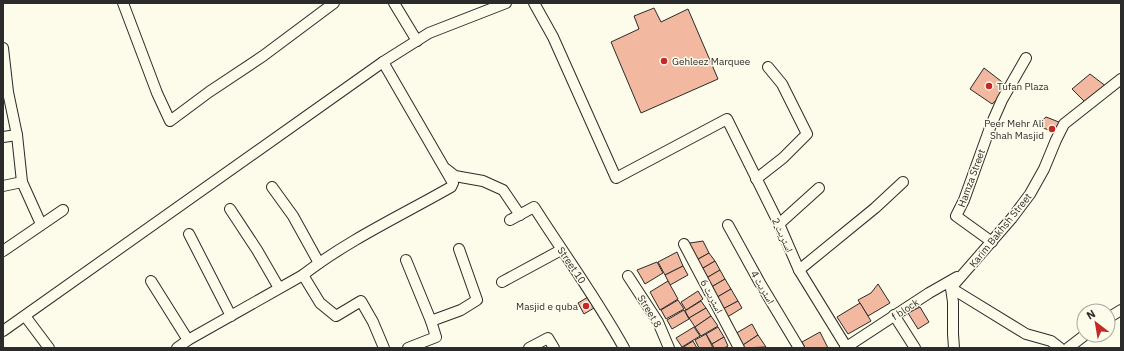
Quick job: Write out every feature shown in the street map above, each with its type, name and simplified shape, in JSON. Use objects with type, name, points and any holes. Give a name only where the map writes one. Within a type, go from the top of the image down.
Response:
[{"type":"street","points":[[122,3],[157,93],[170,121],[209,92],[263,56],[334,3]]},
{"type":"street","points":[[394,3],[417,41]]},
{"type":"street","points":[[3,331],[383,62],[429,33],[506,3]]},
{"type":"street","name":"اسٹریٹ 2","points":[[534,3],[553,37],[616,178],[727,119],[779,224],[799,270],[846,348]]},
{"type":"street","points":[[3,48],[8,92],[17,135],[22,182],[41,224]]},
{"type":"street","name":"Hamza Street","points":[[992,242],[956,216],[964,200],[990,125],[1002,100],[1026,58]]},
{"type":"street","points":[[177,348],[188,340],[303,275],[318,263],[360,238],[451,186],[453,183],[383,62]]},
{"type":"street","points":[[756,179],[783,158],[807,134],[782,84],[768,67]]},
{"type":"street","name":"Karim Bakhsh Street","points":[[951,288],[992,242],[1030,194],[1044,169],[1064,124],[1121,79]]},
{"type":"street","points":[[3,137],[17,135]]},
{"type":"street","points":[[443,167],[455,176],[483,180],[504,190],[520,215]]},
{"type":"street","points":[[3,186],[22,182]]},
{"type":"street","points":[[799,270],[875,208],[903,182]]},
{"type":"street","points":[[272,186],[293,216],[318,263]]},
{"type":"street","points":[[779,224],[819,188]]},
{"type":"street","name":"Street 10","points":[[510,220],[534,207],[561,250],[593,296],[624,348]]},
{"type":"street","points":[[230,209],[257,250],[279,288]]},
{"type":"street","points":[[3,250],[62,210]]},
{"type":"street","name":"اسٹریٹ 4","points":[[728,224],[760,283],[799,348]]},
{"type":"street","points":[[189,234],[231,316]]},
{"type":"street","name":"اسٹریٹ 6","points":[[684,244],[740,348]]},
{"type":"street","points":[[432,321],[461,310],[477,300],[459,249]]},
{"type":"street","points":[[502,282],[561,250]]},
{"type":"street","points":[[406,260],[432,321],[436,337],[408,348]]},
{"type":"street","name":"f block","points":[[846,348],[894,315],[966,272]]},
{"type":"street","points":[[303,275],[320,302],[336,316],[361,301],[373,322],[384,348]]},
{"type":"street","name":"Street 8","points":[[628,276],[658,322],[669,348]]},
{"type":"street","points":[[151,281],[188,340]]},
{"type":"street","points":[[951,288],[953,302],[952,313],[954,348]]},
{"type":"street","points":[[951,288],[1026,334],[1051,341],[1060,348]]},
{"type":"street","points":[[894,315],[916,348]]},
{"type":"street","points":[[25,316],[49,348]]},
{"type":"street","points":[[530,348],[548,338],[554,348]]},
{"type":"street","points":[[1068,348],[1076,342]]},
{"type":"building","name":"Gehleez Marquee","points":[[654,8],[661,22],[688,9],[718,79],[641,113],[611,42],[639,29],[634,16]]},
{"type":"building","name":"Tufan Plaza","points":[[984,68],[1010,88],[992,104],[970,89]]},
{"type":"building","points":[[1090,74],[1107,87],[1086,103],[1072,89]]},
{"type":"building","name":"Peer Mehr Ali Shah Masjid","points":[[1046,117],[1064,124],[1055,133],[1037,125]]},
{"type":"building","points":[[703,241],[709,253],[693,262],[684,244]]},
{"type":"building","points":[[677,252],[683,266],[665,275],[658,262]]},
{"type":"building","points":[[709,253],[715,261],[698,271],[693,262]]},
{"type":"building","points":[[715,261],[720,270],[703,280],[698,271]]},
{"type":"building","points":[[657,262],[663,273],[645,284],[637,270]]},
{"type":"building","points":[[683,266],[688,275],[670,285],[665,275]]},
{"type":"building","points":[[720,270],[725,279],[708,289],[703,280]]},
{"type":"building","points":[[725,279],[731,289],[714,299],[708,289]]},
{"type":"building","points":[[668,281],[678,299],[660,310],[650,292]]},
{"type":"building","points":[[878,284],[890,303],[868,316],[858,300],[871,293]]},
{"type":"building","points":[[731,289],[738,301],[721,310],[714,299]]},
{"type":"building","points":[[698,291],[703,299],[686,310],[681,302]]},
{"type":"building","name":"Masjid e quba","points":[[588,297],[594,308],[584,314],[578,303]]},
{"type":"building","points":[[678,300],[684,309],[666,319],[661,310]]},
{"type":"building","points":[[701,301],[706,308],[689,318],[685,311]]},
{"type":"building","points":[[738,301],[742,308],[724,319],[719,311]]},
{"type":"building","points":[[860,303],[871,321],[848,334],[837,317]]},
{"type":"building","points":[[920,307],[929,322],[918,329],[908,313]]},
{"type":"building","points":[[706,308],[711,316],[695,327],[689,318]]},
{"type":"building","points":[[684,310],[689,319],[672,329],[667,320]]},
{"type":"building","points":[[711,316],[718,326],[701,336],[695,327]]},
{"type":"building","points":[[752,324],[758,335],[740,347],[733,335]]},
{"type":"building","points":[[694,327],[700,336],[682,347],[676,338]]},
{"type":"building","points":[[718,327],[724,337],[712,344],[706,334]]},
{"type":"building","points":[[820,332],[828,348],[805,348],[802,342]]},
{"type":"building","points":[[706,334],[713,348],[699,348],[695,340]]},
{"type":"building","points":[[758,335],[766,347],[740,347]]},
{"type":"building","points":[[724,337],[728,346],[724,348],[714,348],[712,344]]},
{"type":"building","points":[[693,341],[697,348],[682,348]]},
{"type":"place","name":"Gehleez Marquee","points":[[664,61]]},
{"type":"place","name":"Tufan Plaza","points":[[989,86]]},
{"type":"place","name":"Peer Mehr Ali Shah Masjid","points":[[1052,129]]},
{"type":"place","name":"Masjid e quba","points":[[586,306]]}]
